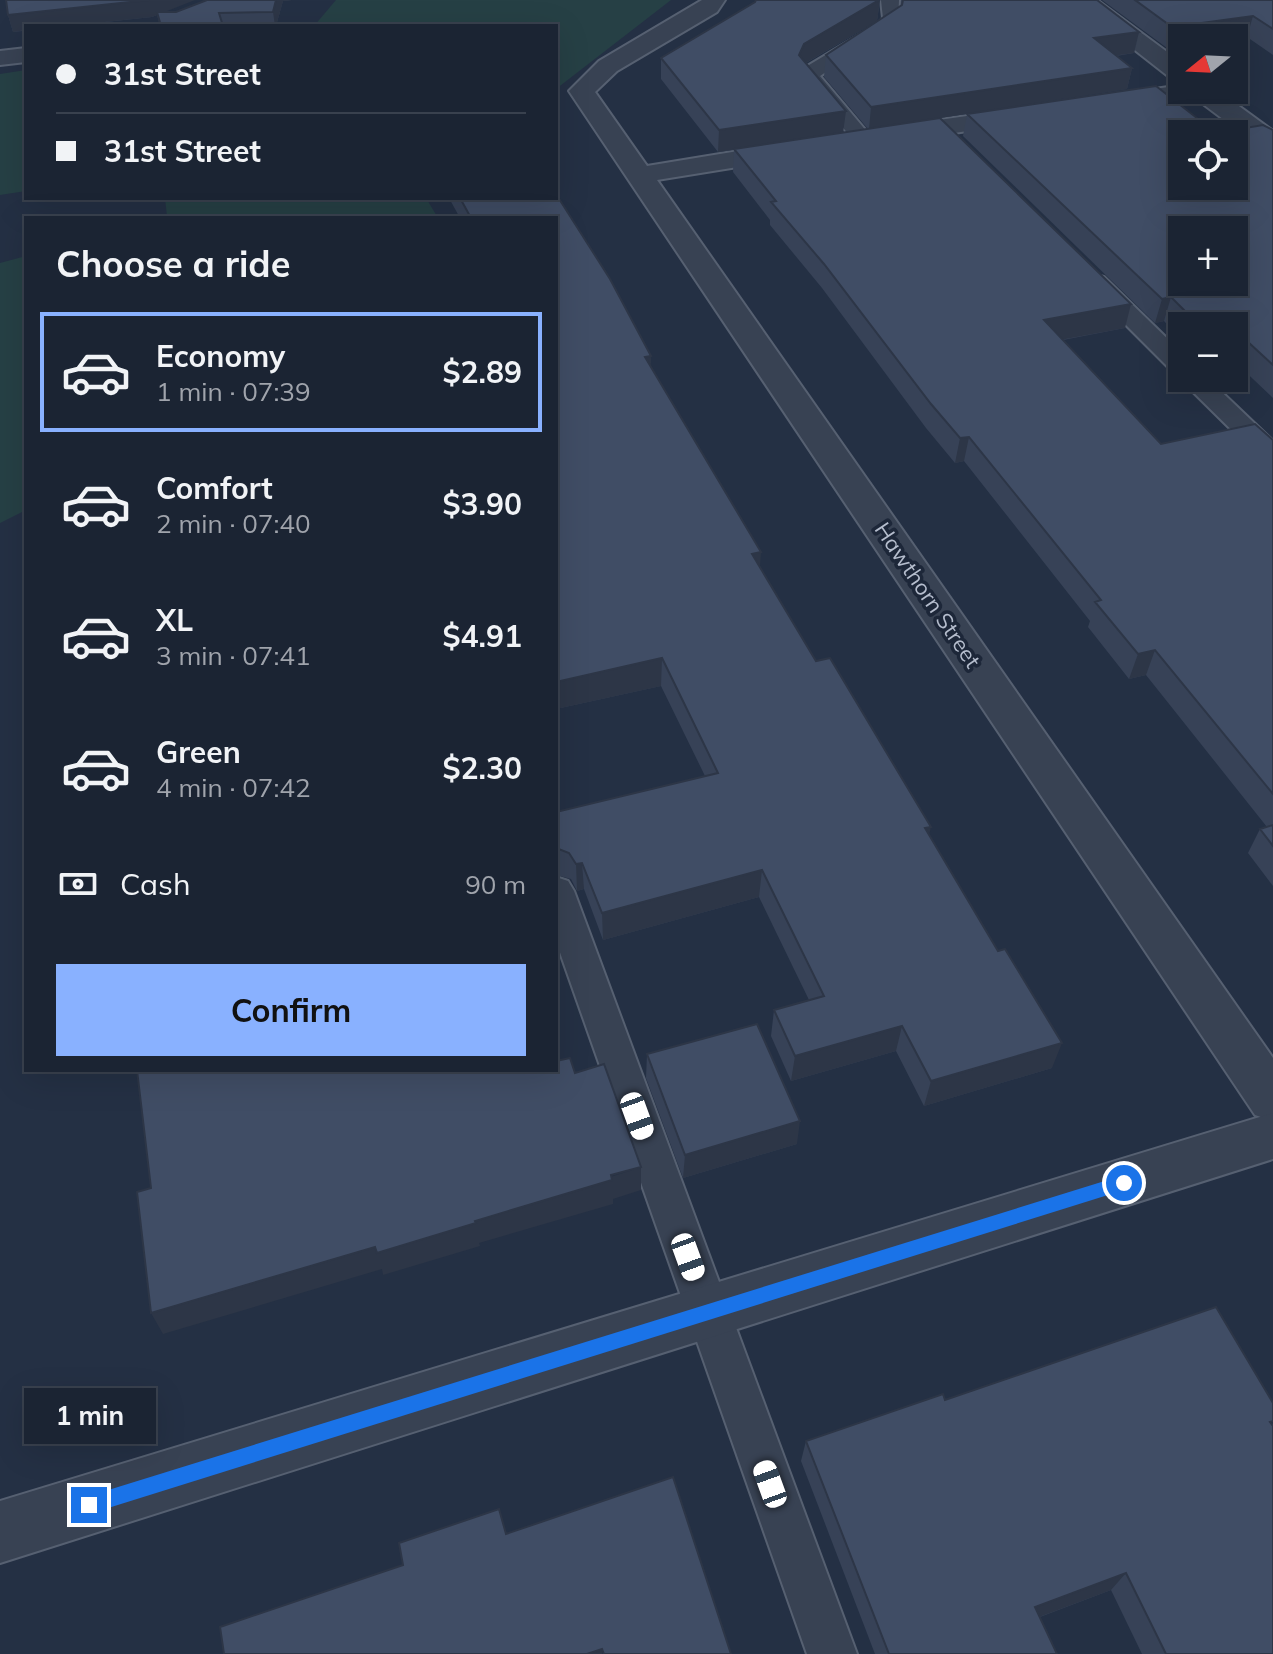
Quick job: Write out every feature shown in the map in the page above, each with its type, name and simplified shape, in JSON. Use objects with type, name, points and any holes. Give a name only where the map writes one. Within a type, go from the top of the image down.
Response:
[{"type":"street","name":"Hawthorn Street","points":[[714,0],[709,7],[608,66],[582,91],[1273,1099]]},
{"type":"street","points":[[1082,0],[1168,64]]},
{"type":"street","points":[[0,58],[24,55]]},
{"type":"street","points":[[1081,107],[1168,94]]},
{"type":"street","points":[[1225,108],[1261,102]]},
{"type":"street","points":[[1219,104],[1273,144]]},
{"type":"street","points":[[639,175],[1049,112]]},
{"type":"street","points":[[0,1532],[1273,1136]]},
{"type":"lane","points":[[863,139],[810,77],[811,72],[885,27],[892,19],[890,0]]},
{"type":"lane","points":[[939,128],[961,150]]},
{"type":"lane","points":[[1083,269],[1168,353]]},
{"type":"lane","points":[[1207,392],[1273,456]]},
{"type":"lane","points":[[558,897],[832,1654]]},
{"type":"green space","points":[[336,0],[671,0],[558,87],[558,24],[316,24]]},
{"type":"green space","points":[[24,70],[24,191],[0,195],[0,74]]},
{"type":"green space","points":[[165,200],[427,200],[437,216],[167,216]]},
{"type":"green space","points":[[24,257],[24,511],[0,523],[0,263]]},
{"type":"building","points":[[6,0],[149,0],[8,15]]},
{"type":"building","points":[[207,0],[276,0],[273,12],[219,13],[222,24],[160,24],[157,12],[176,12]]},
{"type":"building","points":[[756,0],[879,0],[804,44],[799,55],[846,111],[719,130],[661,58]]},
{"type":"building","points":[[903,0],[1097,0],[1139,32],[1094,38],[1132,68],[871,107],[826,55],[902,5]]},
{"type":"building","points":[[1135,0],[1273,0],[1273,29],[1253,16],[1168,24]]},
{"type":"building","points":[[1156,86],[1168,95],[1168,104],[1179,104],[1199,120],[1168,120],[1168,200],[1248,200],[1248,128],[1263,125],[1273,130],[1273,365],[1248,342],[1248,312],[1186,312],[1171,297],[1162,299],[967,114]]},
{"type":"building","points":[[940,118],[1131,304],[1044,320],[1161,444],[1255,424],[1273,440],[1273,794],[1155,650],[1138,654],[1095,602],[1101,600],[969,437],[960,438],[931,404],[824,264],[771,202],[776,201],[734,149]]},
{"type":"building","points":[[558,197],[610,279],[651,356],[645,357],[761,552],[752,554],[816,661],[830,658],[931,827],[925,828],[998,951],[1005,949],[1062,1043],[931,1081],[902,1026],[795,1056],[774,1010],[824,996],[762,870],[602,913],[582,863],[576,864],[569,853],[558,849],[558,812],[718,773],[662,658],[558,682],[558,216],[470,216],[461,200],[558,200]]},
{"type":"building","points":[[1273,825],[1273,846],[1260,829]]},
{"type":"building","points":[[757,1024],[800,1121],[685,1155],[647,1054]]},
{"type":"building","points":[[570,1058],[575,1073],[604,1064],[641,1167],[611,1175],[612,1180],[377,1253],[375,1247],[151,1313],[137,1192],[151,1188],[137,1072],[558,1072],[558,1061]]},
{"type":"building","points":[[1216,1307],[1273,1403],[1273,1421],[1270,1422],[1273,1426],[1273,1654],[1166,1654],[1126,1573],[1035,1607],[1057,1654],[889,1654],[806,1441],[943,1394],[945,1400]]},
{"type":"building","points":[[673,1477],[731,1654],[604,1654],[602,1649],[587,1654],[224,1654],[220,1627],[403,1565],[399,1543],[499,1509],[506,1534]]},
{"type":"route","points":[[89,1505],[1124,1183]]}]
